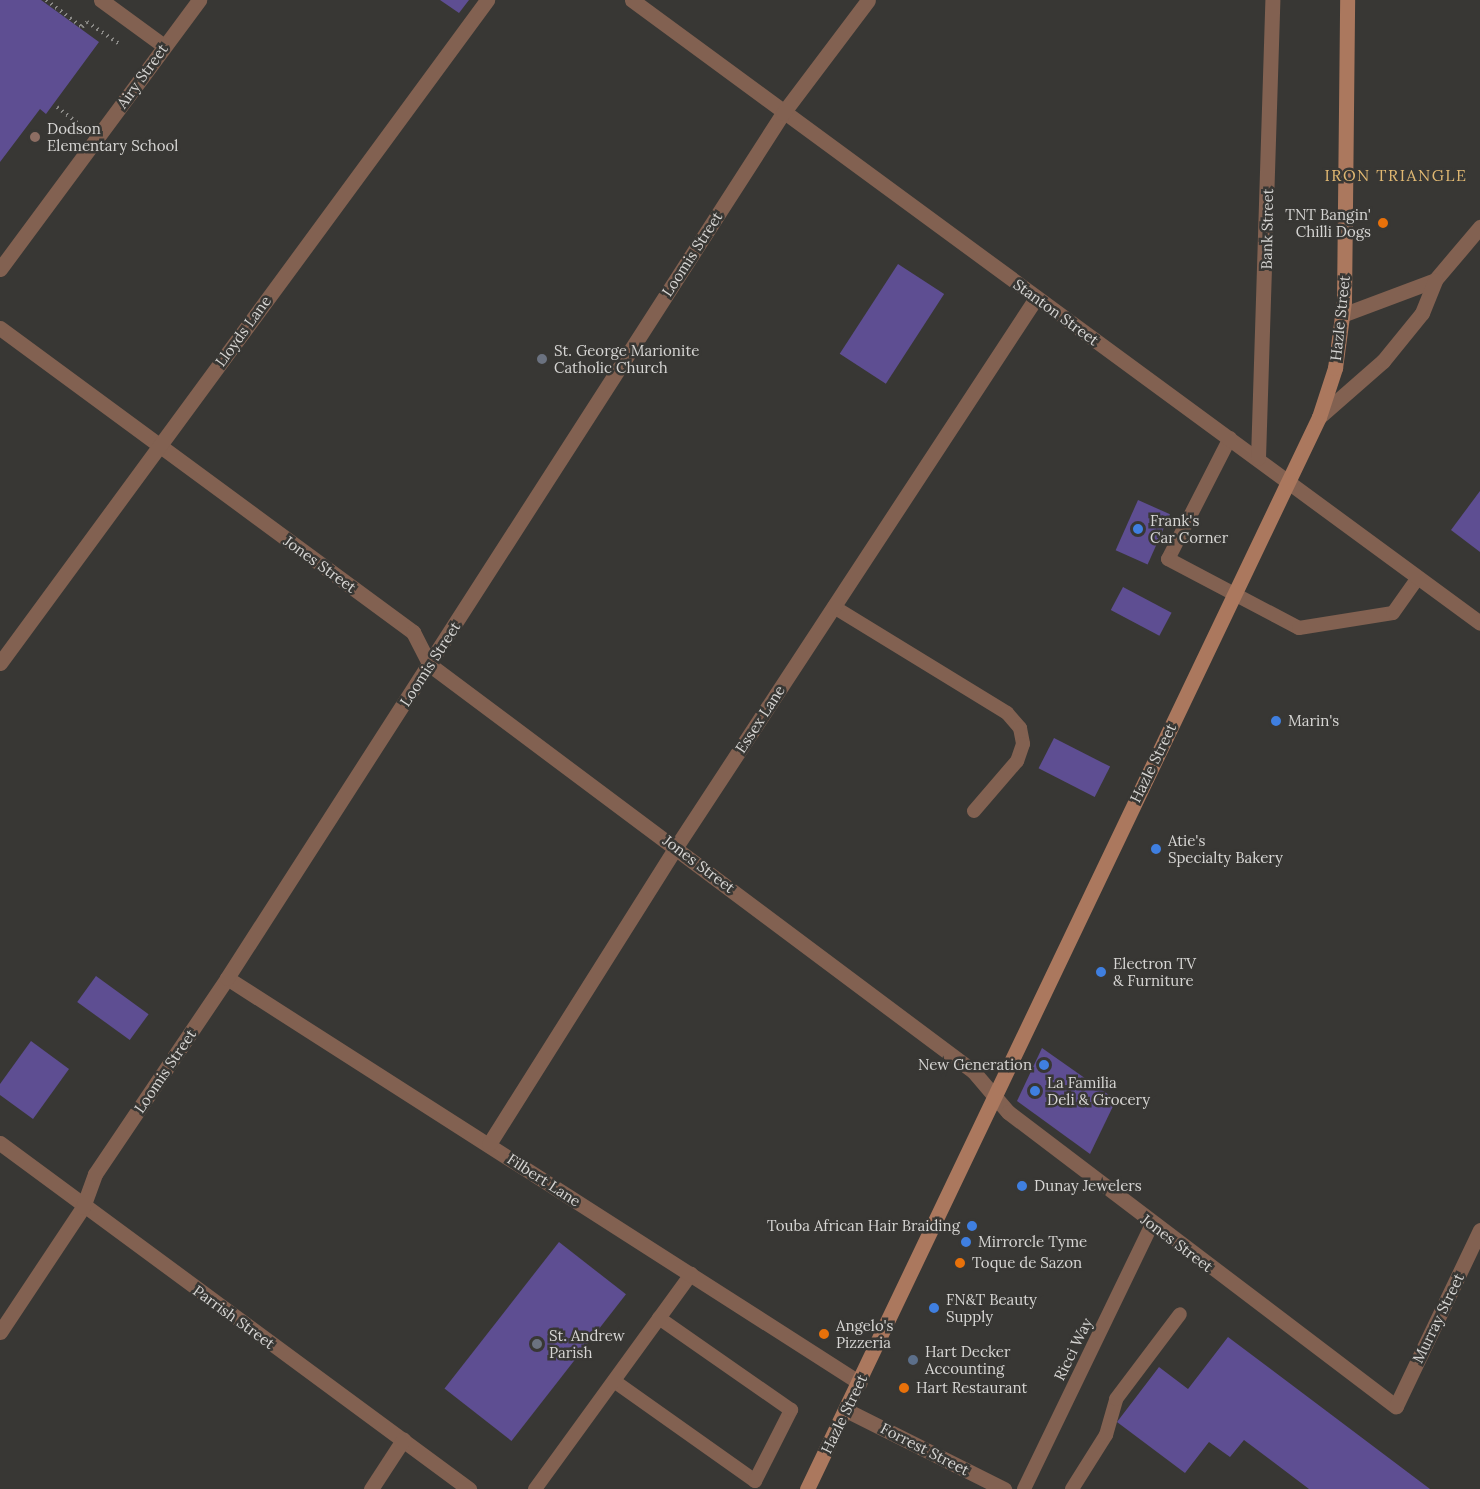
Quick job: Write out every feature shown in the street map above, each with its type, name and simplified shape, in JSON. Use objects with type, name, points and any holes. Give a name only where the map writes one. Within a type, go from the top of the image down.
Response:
[{"type":"main road","name":"Hazle Street","points":[[807,1489],[860,1383],[994,1092],[1288,486],[1319,417],[1342,315],[1347,0]]},
{"type":"street","points":[[101,0],[164,46]]},
{"type":"street","name":"Airy Street","points":[[0,269],[198,0]]},
{"type":"street","name":"Lloyds Lane","points":[[0,663],[487,0]]},
{"type":"street","name":"Stanton Street","points":[[632,0],[783,113],[1258,458],[1288,486],[1480,623]]},
{"type":"street","name":"Loomis Street","points":[[0,1332],[83,1207],[95,1174],[227,978],[430,665],[783,113],[868,0]]},
{"type":"street","name":"Bank Street","points":[[1258,458],[1264,397],[1272,0]]},
{"type":"street","points":[[1319,417],[1383,361],[1422,313],[1435,280],[1480,226]]},
{"type":"street","points":[[1342,315],[1435,280]]},
{"type":"street","name":"Essex Lane","points":[[489,1144],[676,847],[1036,298]]},
{"type":"street","name":"Jones Street","points":[[0,328],[413,632],[430,665],[676,847],[994,1092],[1008,1112],[1152,1224],[1396,1406]]},
{"type":"street","name":"Filbert Lane","points":[[227,978],[860,1383]]},
{"type":"street","name":"Parrish Street","points":[[0,1143],[83,1207],[469,1489]]},
{"type":"street","name":"Murray Street","points":[[1396,1406],[1480,1230]]},
{"type":"street","name":"Forrest Street","points":[[846,1410],[1004,1489]]},
{"type":"street","points":[[371,1489],[403,1440]]},
{"type":"lane","points":[[1230,438],[1168,558],[1299,628],[1393,613],[1417,579]]},
{"type":"lane","points":[[834,607],[1007,713],[1020,728],[1023,744],[1017,761],[974,811]]},
{"type":"lane","name":"Ricci Way","points":[[1024,1489],[1152,1224]]},
{"type":"lane","points":[[535,1489],[691,1274]]},
{"type":"lane","points":[[1072,1489],[1106,1435],[1116,1399],[1180,1314]]},
{"type":"lane","points":[[614,1381],[755,1481],[791,1410],[659,1318]]},
{"type":"path","points":[[46,0],[82,27],[87,22],[126,48]]},
{"type":"path","points":[[57,107],[81,125]]},
{"type":"building","points":[[0,0],[41,0],[99,42],[46,114],[40,109],[0,162]]},
{"type":"building","points":[[440,0],[469,0],[459,13]]},
{"type":"building","points":[[898,264],[944,294],[886,384],[840,354]]},
{"type":"building","points":[[1480,491],[1480,552],[1451,530]]},
{"type":"building","points":[[1138,500],[1170,514],[1148,564],[1116,550]]},
{"type":"building","points":[[1123,587],[1172,613],[1159,636],[1111,610]]},
{"type":"building","points":[[1054,738],[1110,767],[1095,797],[1039,768]]},
{"type":"building","points":[[96,976],[149,1014],[130,1040],[77,1002]]},
{"type":"building","points":[[31,1041],[69,1069],[33,1119],[0,1095],[0,1084]]},
{"type":"building","points":[[1042,1048],[1116,1100],[1090,1154],[1017,1101]]},
{"type":"building","points":[[559,1242],[626,1294],[511,1441],[444,1389]]},
{"type":"building","points":[[1228,1337],[1430,1489],[1309,1489],[1244,1440],[1230,1457],[1209,1442],[1185,1473],[1117,1422],[1159,1367],[1188,1389]]},
{"type":"place","name":"Dodson Elementary School","points":[[35,137]]},
{"type":"place","name":"TNT Bangin' Chilli Dogs","points":[[1383,223]]},
{"type":"place","name":"St. George Marionite Catholic Church","points":[[542,359]]},
{"type":"place","name":"Frank's Car Corner","points":[[1138,529]]},
{"type":"place","name":"Marin's","points":[[1276,721]]},
{"type":"place","name":"Atie's Specialty Bakery","points":[[1156,849]]},
{"type":"place","name":"Electron TV & Furniture","points":[[1101,972]]},
{"type":"place","name":"New Generation","points":[[1044,1065]]},
{"type":"place","name":"La Familia Deli & Grocery","points":[[1035,1091]]},
{"type":"place","name":"Dunay Jewelers","points":[[1022,1186]]},
{"type":"place","name":"Touba African Hair Braiding","points":[[972,1226]]},
{"type":"place","name":"Mirrorcle Tyme","points":[[966,1242]]},
{"type":"place","name":"Toque de Sazon","points":[[960,1263]]},
{"type":"place","name":"FN&T Beauty Supply","points":[[934,1308]]},
{"type":"place","name":"Angelo's Pizzeria","points":[[824,1334]]},
{"type":"place","name":"St. Andrew Parish","points":[[537,1344]]},
{"type":"place","name":"Hart Decker Accounting","points":[[913,1360]]},
{"type":"place","name":"Hart Restaurant","points":[[904,1388]]},
{"type":"district","name":"IRON TRIANGLE","points":[[1396,175]]}]
